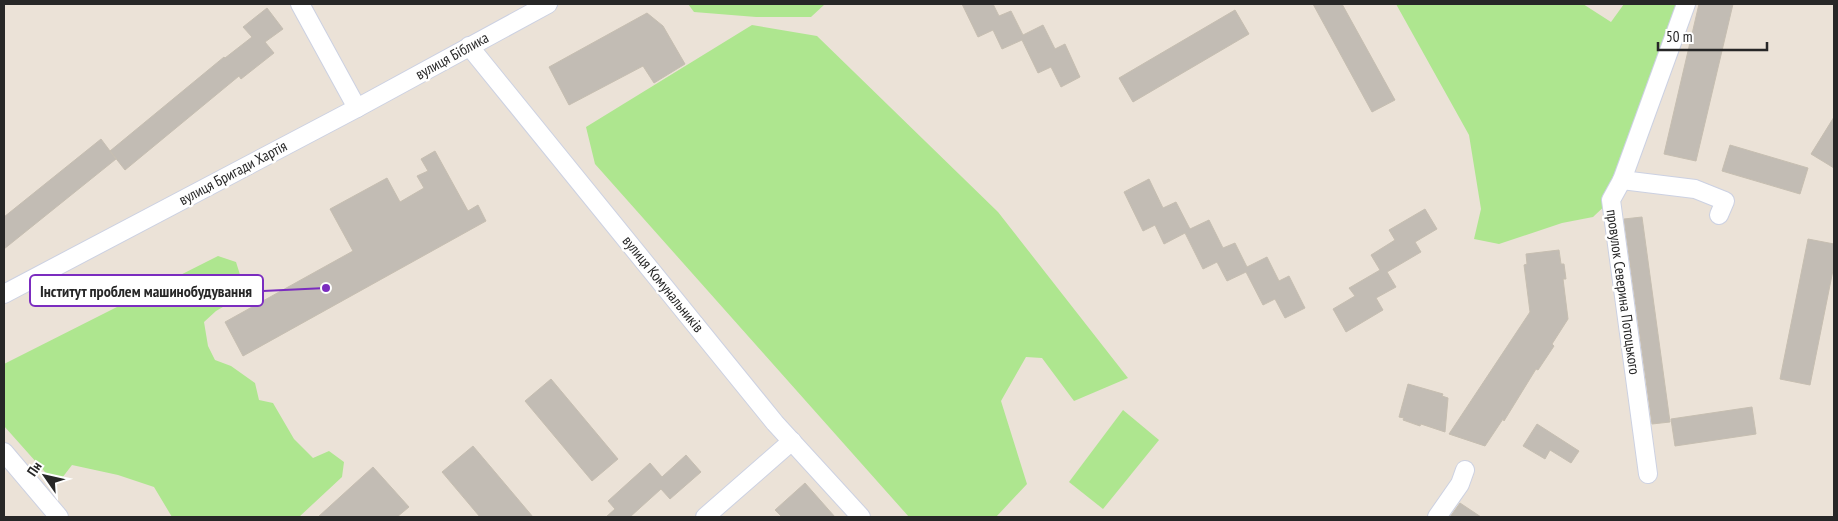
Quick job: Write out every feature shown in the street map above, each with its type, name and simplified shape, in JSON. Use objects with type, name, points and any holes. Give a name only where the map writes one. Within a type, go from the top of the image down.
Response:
[{"type":"street","points":[[300,4],[357,108]]},
{"type":"street","name":"вулиця Біблика","points":[[357,108],[548,4]]},
{"type":"street","name":"провулок Северина Потоцького","points":[[1648,474],[1611,200],[1622,180],[1686,4]]},
{"type":"street","name":"вулиця Комунальників","points":[[470,46],[769,415],[861,517]]},
{"type":"street","name":"вулиця Бригади Хартія","points":[[4,294],[357,108]]},
{"type":"street","points":[[1622,180],[1695,188],[1725,200],[1719,215]]},
{"type":"street","points":[[705,517],[792,441]]},
{"type":"street","points":[[4,452],[59,517]]},
{"type":"street","points":[[1437,517],[1460,484],[1465,470]]},
{"type":"green space","points":[[688,4],[825,4],[811,17],[756,17],[694,12]]},
{"type":"green space","points":[[1396,4],[1583,4],[1611,22],[1624,4],[1686,4],[1611,200],[1593,217],[1562,223],[1499,244],[1474,239],[1481,209],[1469,135]]},
{"type":"green space","points":[[752,25],[817,36],[998,212],[1128,378],[1074,401],[1042,358],[1026,357],[1001,401],[1027,484],[996,517],[909,517],[595,164],[586,127]]},
{"type":"green space","points":[[218,256],[236,262],[242,281],[252,290],[216,311],[204,322],[208,346],[215,360],[231,366],[255,383],[259,400],[273,403],[294,439],[313,458],[329,451],[344,462],[342,477],[299,517],[172,517],[154,487],[118,475],[72,465],[62,478],[53,481],[4,426],[4,364]]},
{"type":"green space","points":[[1123,410],[1159,440],[1103,509],[1069,482]]},
{"type":"building","points":[[962,4],[993,4],[999,16],[1011,11],[1023,35],[1043,25],[1055,49],[1065,44],[1080,77],[1061,87],[1051,67],[1038,73],[1022,40],[1002,49],[993,30],[978,37]]},
{"type":"building","points":[[1313,4],[1342,4],[1395,100],[1372,112]]},
{"type":"building","points":[[1699,4],[1733,4],[1696,161],[1664,154]]},
{"type":"building","points":[[267,8],[283,29],[265,42],[274,53],[241,79],[239,76],[125,170],[110,151],[224,57],[252,37],[243,27]]},
{"type":"building","points":[[1235,10],[1249,34],[1133,102],[1119,78]]},
{"type":"building","points":[[647,13],[663,26],[685,64],[654,83],[643,66],[569,105],[549,67]]},
{"type":"building","points":[[1834,117],[1834,168],[1811,154]]},
{"type":"building","points":[[101,139],[116,159],[4,249],[4,217]]},
{"type":"building","points":[[1730,145],[1808,168],[1800,194],[1722,171]]},
{"type":"building","points":[[435,151],[468,211],[478,205],[486,221],[243,356],[225,322],[353,251],[330,209],[387,178],[400,202],[424,188],[417,176],[428,171],[421,159]]},
{"type":"building","points":[[1149,179],[1163,208],[1176,202],[1190,229],[1209,220],[1223,248],[1235,243],[1247,267],[1267,257],[1279,281],[1289,276],[1305,308],[1285,318],[1275,299],[1263,305],[1246,272],[1227,281],[1217,262],[1203,269],[1185,233],[1164,244],[1155,225],[1143,231],[1124,192]]},
{"type":"building","points":[[1425,209],[1437,229],[1415,242],[1421,252],[1387,272],[1396,287],[1376,298],[1383,310],[1346,332],[1333,309],[1355,296],[1349,288],[1380,270],[1371,255],[1395,240],[1389,230]]},
{"type":"building","points":[[1642,217],[1670,422],[1652,424],[1624,219]]},
{"type":"building","points":[[1808,239],[1834,244],[1834,265],[1810,385],[1780,379]]},
{"type":"building","points":[[1559,250],[1561,264],[1564,264],[1566,279],[1563,279],[1568,319],[1552,344],[1554,346],[1538,370],[1536,369],[1504,421],[1503,419],[1485,446],[1449,434],[1530,312],[1524,265],[1527,264],[1526,254]]},
{"type":"building","points":[[551,379],[618,459],[592,481],[525,401]]},
{"type":"building","points":[[1408,384],[1443,394],[1442,396],[1448,398],[1445,432],[1421,424],[1420,426],[1399,417]]},
{"type":"building","points":[[1752,407],[1756,434],[1675,446],[1671,419]]},
{"type":"building","points":[[1537,424],[1579,451],[1571,463],[1550,450],[1545,459],[1523,446]]},
{"type":"building","points":[[473,446],[533,517],[480,517],[442,472]]},
{"type":"building","points":[[686,455],[701,472],[670,499],[661,489],[630,517],[606,517],[615,509],[608,501],[650,463],[662,477]]},
{"type":"building","points":[[373,467],[409,507],[397,517],[318,517]]},
{"type":"building","points":[[805,483],[835,517],[782,517],[775,510]]},
{"type":"building","points":[[1460,503],[1481,517],[1450,517]]},
{"type":"place","name":"Інститут проблем машинобудування","points":[[326,288]]}]
